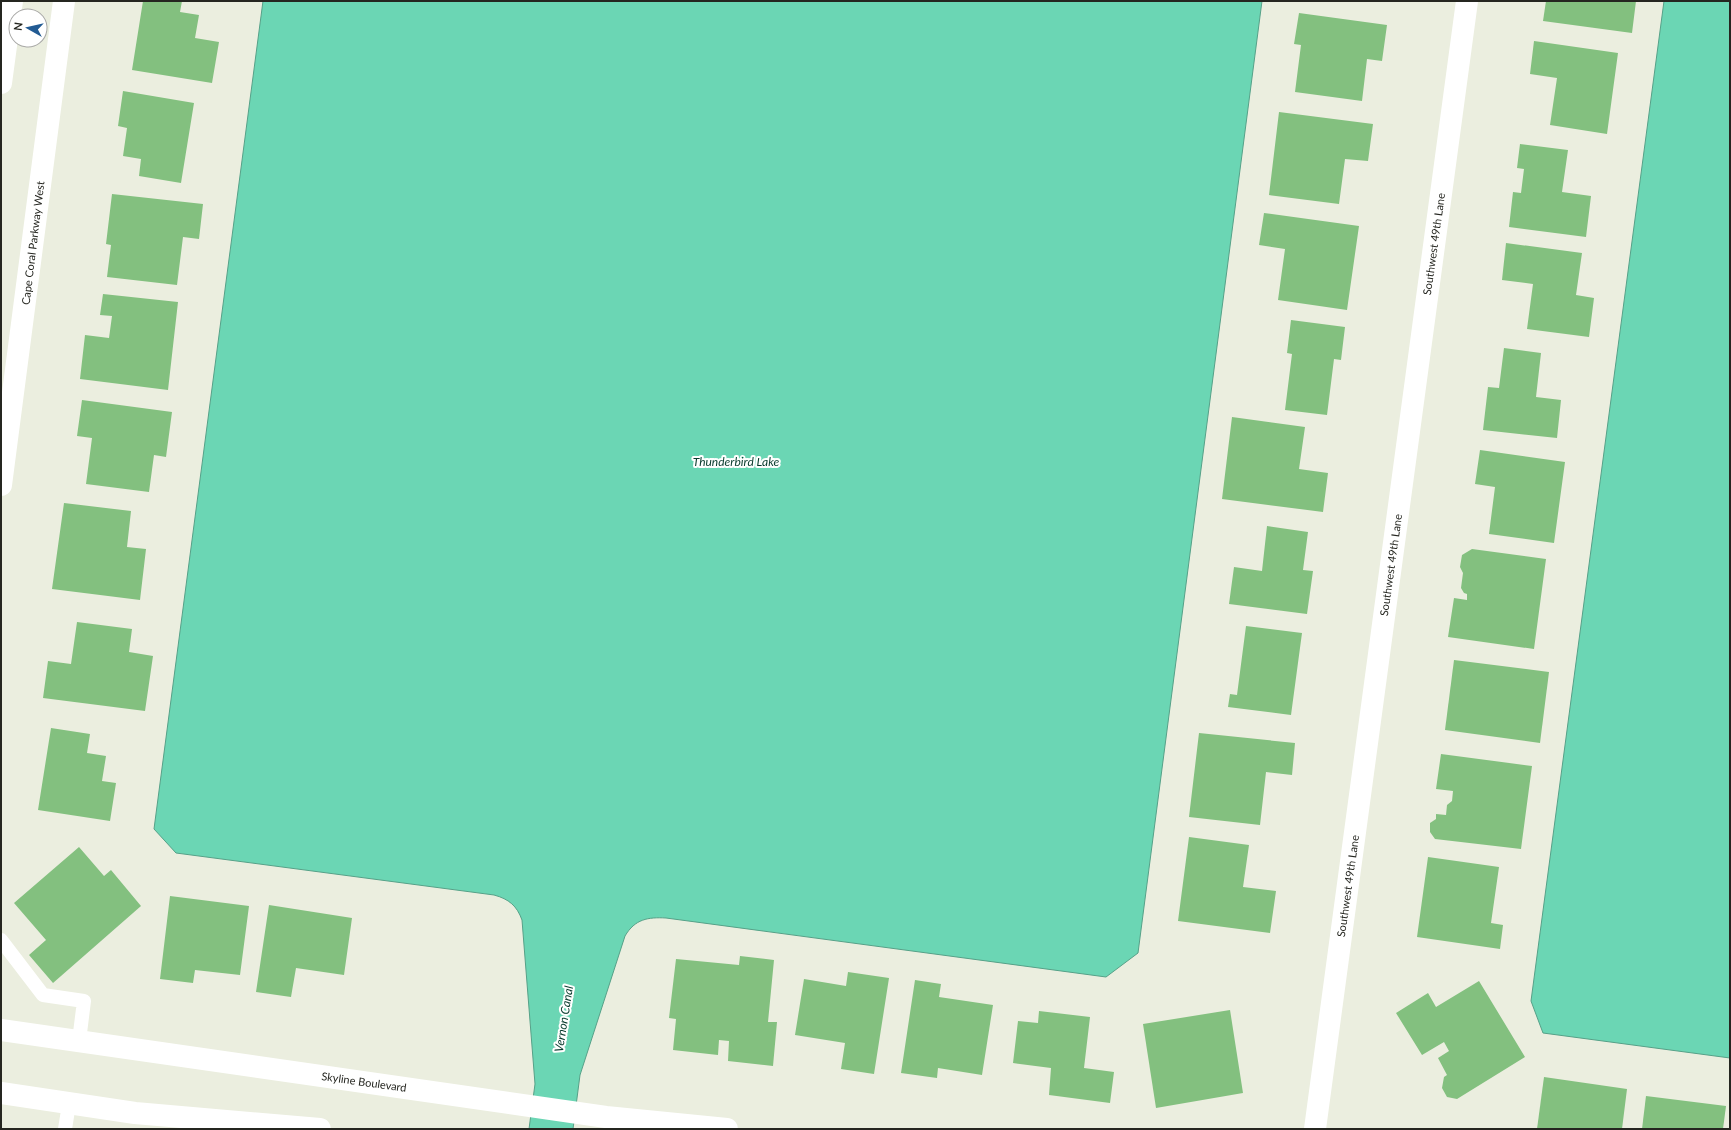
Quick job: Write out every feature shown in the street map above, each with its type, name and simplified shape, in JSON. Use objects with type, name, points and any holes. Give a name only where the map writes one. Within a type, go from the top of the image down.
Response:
[{"type":"street","points":[[1,83],[12,1]]},
{"type":"street","name":"Cape Coral Parkway West","points":[[1,485],[64,1]]},
{"type":"street","name":"Southwest 49th Lane","points":[[1315,1129],[1467,1]]},
{"type":"street","name":"Skyline Boulevard","points":[[1,1030],[526,1106],[727,1129]]},
{"type":"street","points":[[1,1093],[135,1113],[320,1129]]},
{"type":"lane","points":[[1,940],[43,995],[84,1001],[79,1042]]},
{"type":"lane","points":[[66,1129],[69,1104]]},
{"type":"water","name":"Thunderbird Lake","points":[[263,1],[1262,1],[1138,953],[1106,977],[666,918],[642,920],[633,926],[625,936],[580,1075],[573,1129],[529,1129],[535,1084],[522,920],[518,911],[512,904],[494,895],[176,853],[154,829]]},
{"type":"water","points":[[1664,1],[1730,1],[1730,1058],[1543,1033],[1531,1001]]},
{"type":"building","points":[[143,1],[182,1],[180,12],[199,15],[195,38],[219,42],[212,83],[132,70]]},
{"type":"building","points":[[1546,1],[1636,1],[1632,33],[1543,21]]},
{"type":"building","points":[[1299,13],[1387,25],[1382,61],[1367,59],[1362,101],[1295,92],[1301,45],[1294,44]]},
{"type":"building","points":[[1534,41],[1618,53],[1607,134],[1550,125],[1557,78],[1530,74]]},
{"type":"building","points":[[123,91],[194,103],[181,183],[139,176],[141,159],[123,156],[127,128],[118,126]]},
{"type":"building","points":[[1279,112],[1373,124],[1368,161],[1345,159],[1339,204],[1269,195]]},
{"type":"building","points":[[1520,144],[1568,150],[1562,192],[1591,196],[1586,237],[1509,227],[1513,192],[1521,193],[1524,169],[1517,168]]},
{"type":"building","points":[[112,194],[203,204],[199,239],[183,237],[177,285],[107,277],[111,245],[106,244]]},
{"type":"building","points":[[1264,213],[1359,226],[1347,310],[1278,300],[1285,249],[1259,245]]},
{"type":"building","points":[[1506,243],[1582,253],[1576,295],[1594,298],[1589,337],[1527,329],[1533,284],[1502,280]]},
{"type":"building","points":[[103,294],[178,302],[168,390],[80,379],[85,335],[109,338],[112,316],[100,315]]},
{"type":"building","points":[[1291,320],[1345,327],[1341,360],[1334,359],[1327,415],[1285,410],[1292,354],[1287,353]]},
{"type":"building","points":[[1504,348],[1541,353],[1536,397],[1561,400],[1557,438],[1483,430],[1488,387],[1499,388]]},
{"type":"building","points":[[82,400],[172,412],[166,457],[154,455],[149,492],[86,484],[92,438],[77,436]]},
{"type":"building","points":[[1232,417],[1305,427],[1299,469],[1328,473],[1323,512],[1222,499]]},
{"type":"building","points":[[1480,450],[1565,462],[1554,543],[1489,534],[1495,487],[1475,484]]},
{"type":"building","points":[[64,503],[131,511],[127,547],[146,549],[140,600],[52,589]]},
{"type":"building","points":[[1267,526],[1308,532],[1303,570],[1313,571],[1307,614],[1229,604],[1234,567],[1262,571]]},
{"type":"building","points":[[1472,549],[1546,559],[1534,649],[1448,637],[1454,598],[1467,600],[1467,594],[1464,593],[1461,588],[1463,573],[1460,567],[1462,555]]},
{"type":"building","points":[[77,622],[132,629],[129,652],[153,656],[145,711],[43,698],[48,661],[71,664]]},
{"type":"building","points":[[1246,626],[1302,633],[1291,715],[1228,707],[1230,694],[1237,695]]},
{"type":"building","points":[[1454,660],[1549,672],[1540,743],[1445,730]]},
{"type":"building","points":[[51,728],[90,734],[87,753],[106,756],[102,781],[116,783],[110,821],[38,810]]},
{"type":"building","points":[[1199,733],[1295,743],[1292,775],[1266,772],[1260,825],[1189,817]]},
{"type":"building","points":[[1441,754],[1532,766],[1521,849],[1435,839],[1430,832],[1430,823],[1436,819],[1436,814],[1446,815],[1447,805],[1452,801],[1453,791],[1436,789]]},
{"type":"building","points":[[1189,837],[1249,845],[1243,887],[1276,891],[1270,933],[1178,921]]},
{"type":"building","points":[[79,847],[104,876],[111,870],[141,906],[53,983],[29,955],[46,940],[14,903]]},
{"type":"building","points":[[1428,857],[1499,867],[1491,923],[1503,925],[1500,949],[1417,937]]},
{"type":"building","points":[[170,896],[249,906],[240,975],[195,970],[193,983],[160,979]]},
{"type":"building","points":[[269,905],[352,918],[344,975],[296,968],[291,997],[256,992]]},
{"type":"building","points":[[740,956],[774,960],[768,1022],[777,1022],[773,1066],[728,1061],[729,1041],[719,1040],[718,1055],[673,1050],[676,1019],[669,1018],[676,959],[739,965]]},
{"type":"building","points":[[848,972],[889,978],[874,1074],[841,1069],[845,1043],[795,1035],[804,979],[846,986]]},
{"type":"building","points":[[915,980],[941,984],[939,997],[993,1005],[982,1075],[938,1068],[937,1078],[901,1073]]},
{"type":"building","points":[[1479,981],[1525,1057],[1457,1099],[1447,1097],[1442,1088],[1444,1077],[1447,1075],[1438,1058],[1449,1051],[1444,1042],[1422,1055],[1396,1013],[1428,993],[1436,1007]]},
{"type":"building","points":[[1230,1010],[1243,1093],[1156,1108],[1143,1024]]},
{"type":"building","points":[[1039,1011],[1090,1017],[1084,1068],[1114,1072],[1110,1103],[1049,1095],[1051,1068],[1013,1063],[1018,1021],[1038,1023]]},
{"type":"building","points":[[1544,1077],[1627,1089],[1622,1129],[1537,1129]]},
{"type":"building","points":[[1646,1096],[1726,1106],[1723,1129],[1642,1129]]},
{"type":"water label","name":"Vernon Canal","points":[[564,1019]]}]
